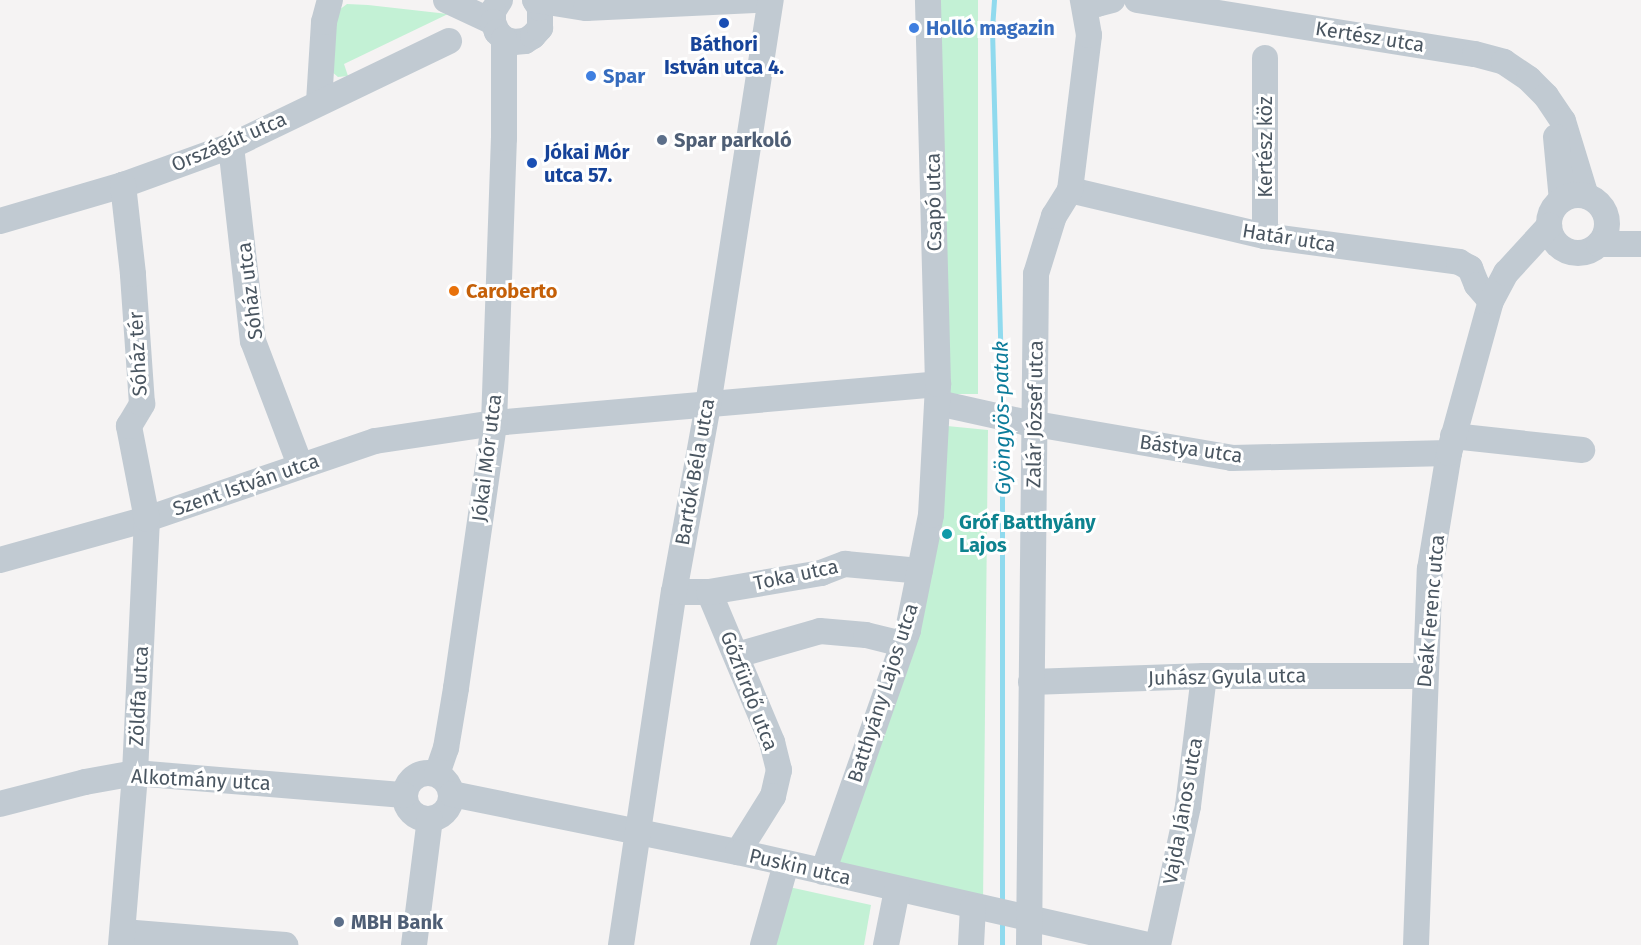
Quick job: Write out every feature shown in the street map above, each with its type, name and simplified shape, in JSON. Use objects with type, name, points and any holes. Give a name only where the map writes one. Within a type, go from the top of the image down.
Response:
[{"type":"street","points":[[319,102],[324,22],[330,0]]},
{"type":"street","points":[[446,0],[510,22],[586,8],[755,0]]},
{"type":"street","points":[[464,0],[510,22]]},
{"type":"street","points":[[535,0],[586,8]]},
{"type":"street","name":"Jókai Mór utca","points":[[444,784],[446,748],[494,423],[510,22],[540,8],[535,0]]},
{"type":"street","name":"Bartók Béla utca","points":[[621,945],[674,592],[708,405],[771,0]]},
{"type":"street","name":"Csapó utca","points":[[928,0],[938,394]]},
{"type":"street","name":"Kertész utca","points":[[1137,0],[1175,4],[1504,62],[1529,79],[1546,96],[1574,198]]},
{"type":"street","name":"Zalár József utca","points":[[1029,945],[1026,919],[1031,682],[1030,423],[1036,274],[1054,216],[1070,190],[1089,35],[1096,1]]},
{"type":"street","name":"Országút utca","points":[[0,221],[123,185],[231,146],[448,41]]},
{"type":"street","name":"Kertész köz","points":[[1265,58],[1265,236]]},
{"type":"street","name":"Sóház utca","points":[[231,146],[253,341],[300,465]]},
{"type":"street","name":"Sóház tér","points":[[123,185],[133,274],[142,404],[129,426],[147,519]]},
{"type":"street","name":"Határ utca","points":[[1070,190],[1265,236],[1460,262],[1470,268],[1477,285],[1495,293]]},
{"type":"street","points":[[1495,293],[1516,260],[1549,226],[1554,208],[1574,198],[1601,205],[1603,233]]},
{"type":"street","points":[[1549,226],[1552,235],[1563,248],[1582,253],[1603,233],[1641,231]]},
{"type":"street","points":[[1603,233],[1641,244]]},
{"type":"street","points":[[1495,293],[1528,263],[1563,248]]},
{"type":"street","name":"Deák Ferenc utca","points":[[1416,945],[1424,676],[1430,569],[1451,445],[1495,293]]},
{"type":"street","name":"Bástya utca","points":[[708,405],[938,394],[977,413],[1232,458],[1451,445],[1582,450]]},
{"type":"street","name":"Batthyány Lajos utca","points":[[823,872],[902,644],[920,571],[931,515],[938,394]]},
{"type":"street","name":"Szent István utca","points":[[0,560],[147,519],[375,441],[494,423],[708,405]]},
{"type":"street","name":"Zöldfa utca","points":[[122,938],[135,773],[147,519]]},
{"type":"street","name":"Toka utca","points":[[709,592],[821,573],[845,564],[920,571]]},
{"type":"street","points":[[674,592],[709,592]]},
{"type":"street","name":"Gőzfürdő utca","points":[[709,592],[737,654],[772,742],[779,770],[773,796],[738,852]]},
{"type":"street","points":[[737,654],[820,631],[866,635],[902,644]]},
{"type":"street","name":"Juhász Gyula utca","points":[[1031,682],[1204,676],[1424,676]]},
{"type":"street","name":"Vajda János utca","points":[[1158,945],[1188,806],[1204,676]]},
{"type":"street","name":"Alkotmány utca","points":[[0,804],[85,782],[135,773],[405,795]]},
{"type":"street","points":[[418,775],[444,784],[445,812],[430,819],[412,813],[405,795],[408,783],[418,775]]},
{"type":"street","name":"Puskin utca","points":[[444,784],[639,832],[738,852],[975,908],[1148,945]]},
{"type":"street","points":[[414,945],[430,819]]},
{"type":"street","points":[[763,945],[786,864]]},
{"type":"street","points":[[886,945],[897,890]]},
{"type":"street","points":[[971,945],[975,908]]},
{"type":"street","points":[[122,938],[285,945]]},
{"type":"green space","points":[[928,0],[978,0],[978,394],[928,394]]},
{"type":"green space","points":[[347,4],[448,14],[344,64],[348,76],[338,77],[331,71],[334,20],[339,10]]},
{"type":"green space","points":[[937,425],[988,430],[983,905],[831,868],[885,715]]},
{"type":"green space","points":[[789,887],[871,905],[864,945],[772,945]]},
{"type":"waterway","name":"Gyöngyös-patak","points":[[994,0],[992,29],[1002,409]]},
{"type":"waterway","name":"Gyöngyös-patak","points":[[1002,425],[1002,904]]},
{"type":"waterway","name":"Gyöngyös-patak","points":[[1002,920],[1002,945]]},
{"type":"place","name":"Báthori István utca 4.","points":[[724,23]]},
{"type":"place","name":"Holló magazin","points":[[914,28]]},
{"type":"place","name":"Spar","points":[[591,76]]},
{"type":"place","name":"Spar parkoló","points":[[662,140]]},
{"type":"place","name":"Jókai Mór utca 57.","points":[[532,163]]},
{"type":"place","name":"Caroberto","points":[[454,291]]},
{"type":"place","name":"Gróf Batthyány Lajos","points":[[947,534]]},
{"type":"place","name":"MBH Bank","points":[[339,922]]}]
